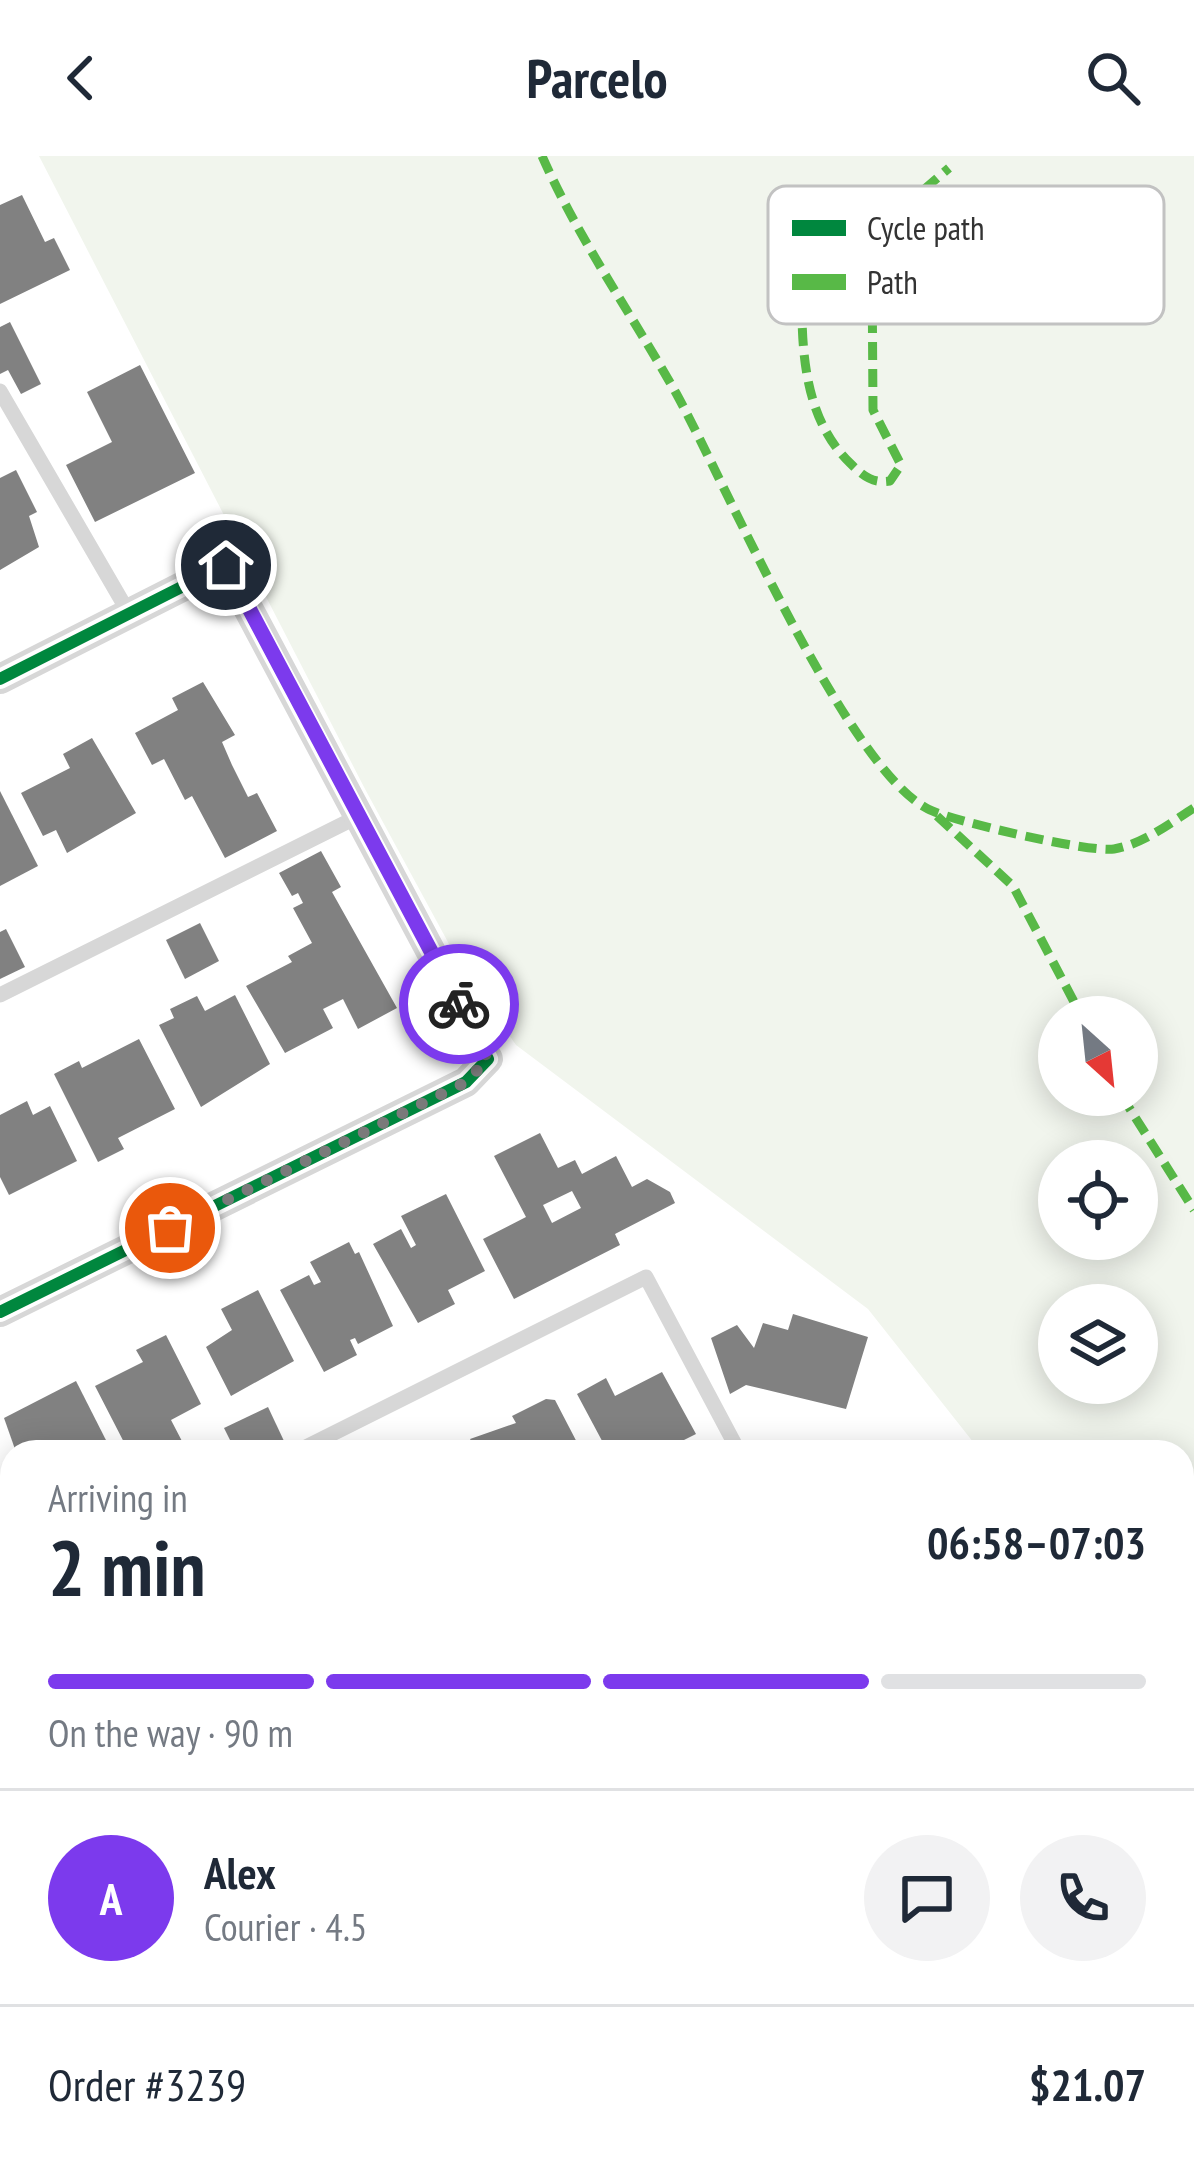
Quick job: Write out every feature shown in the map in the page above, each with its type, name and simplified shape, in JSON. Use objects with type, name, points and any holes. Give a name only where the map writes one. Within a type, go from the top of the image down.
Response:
[{"type":"street","points":[[0,679],[226,565],[488,1059],[466,1082],[0,1312]]},
{"type":"lane","points":[[0,391],[130,615]]},
{"type":"lane","points":[[0,994],[359,816]]},
{"type":"lane","points":[[320,1440],[646,1277],[733,1440]]},
{"type":"shaded area","points":[[39,156],[1194,156],[1194,1440],[972,1440],[868,1309],[516,1045],[462,968],[365,789]]},
{"type":"building","points":[[22,195],[45,242],[54,238],[70,270],[0,304],[0,205]]},
{"type":"building","points":[[10,322],[41,384],[21,394],[8,370],[0,374],[0,327]]},
{"type":"building","points":[[140,365],[195,473],[95,522],[66,465],[112,442],[87,392]]},
{"type":"building","points":[[16,470],[37,512],[29,516],[39,547],[0,570],[0,478]]},
{"type":"building","points":[[203,682],[235,735],[222,742],[232,765],[248,797],[257,793],[277,831],[225,858],[192,796],[185,800],[164,759],[152,765],[135,733],[178,710],[172,698]]},
{"type":"building","points":[[92,738],[136,813],[67,853],[56,830],[43,836],[21,793],[70,768],[63,754]]},
{"type":"building","points":[[0,791],[38,866],[0,886]]},
{"type":"building","points":[[321,851],[341,887],[332,892],[397,1008],[358,1029],[343,999],[323,1009],[333,1028],[285,1053],[246,986],[292,962],[288,956],[312,943],[293,908],[303,903],[298,893],[292,896],[279,873]]},
{"type":"building","points":[[200,923],[219,961],[185,979],[166,940]]},
{"type":"building","points":[[6,929],[25,967],[0,979],[0,932]]},
{"type":"building","points":[[235,995],[270,1064],[201,1107],[159,1025],[174,1018],[170,1009],[197,996],[205,1011]]},
{"type":"building","points":[[139,1039],[175,1109],[118,1138],[124,1149],[98,1162],[54,1074],[79,1061],[82,1068]]},
{"type":"building","points":[[27,1101],[33,1115],[50,1106],[77,1161],[9,1195],[0,1177],[0,1115]]},
{"type":"building","points":[[540,1133],[558,1168],[575,1160],[582,1174],[616,1156],[632,1187],[647,1179],[670,1192],[675,1203],[615,1234],[620,1245],[514,1299],[483,1239],[526,1217],[494,1156]],"holes":[[[572,1191],[581,1208],[552,1223],[543,1205]]]},
{"type":"building","points":[[446,1194],[485,1271],[448,1290],[455,1304],[418,1323],[373,1244],[401,1229],[411,1248],[416,1245],[401,1216]]},
{"type":"building","points":[[349,1242],[355,1254],[359,1252],[393,1326],[358,1344],[355,1338],[350,1340],[357,1355],[324,1372],[280,1290],[309,1275],[314,1285],[321,1282],[310,1262]]},
{"type":"building","points":[[258,1290],[294,1361],[231,1396],[206,1347],[232,1330],[221,1309]]},
{"type":"building","points":[[793,1314],[868,1337],[846,1409],[746,1385],[730,1394],[711,1338],[737,1325],[754,1348],[763,1323],[788,1330]]},
{"type":"building","points":[[166,1335],[201,1404],[171,1420],[181,1440],[123,1440],[95,1386],[143,1362],[136,1350]]},
{"type":"building","points":[[662,1372],[696,1434],[684,1440],[602,1440],[577,1394],[606,1378],[615,1396]]},
{"type":"building","points":[[76,1381],[106,1440],[12,1440],[4,1418]]},
{"type":"building","points":[[546,1399],[555,1400],[576,1440],[471,1440],[516,1423],[512,1416]]},
{"type":"building","points":[[268,1407],[284,1440],[230,1440],[224,1428]]},
{"type":"marked path","points":[[542,156],[589,247],[676,393],[825,683],[896,783],[928,809],[942,814],[1100,849],[1135,843],[1194,808]]},
{"type":"marked path","points":[[928,186],[949,168]]},
{"type":"marked path","points":[[802,324],[808,381],[830,439],[863,475],[884,482],[901,465],[873,410],[872,324]]},
{"type":"marked path","points":[[937,816],[1013,886],[1071,996]]},
{"type":"marked path","points":[[1134,1116],[1194,1210]]},
{"type":"cycle path","points":[[0,679],[225,565],[488,1059],[466,1082],[0,1312]]},
{"type":"way so far","points":[[170,1228],[466,1082],[488,1059],[459,1004]]},
{"type":"route","points":[[226,565],[459,1004]]}]
